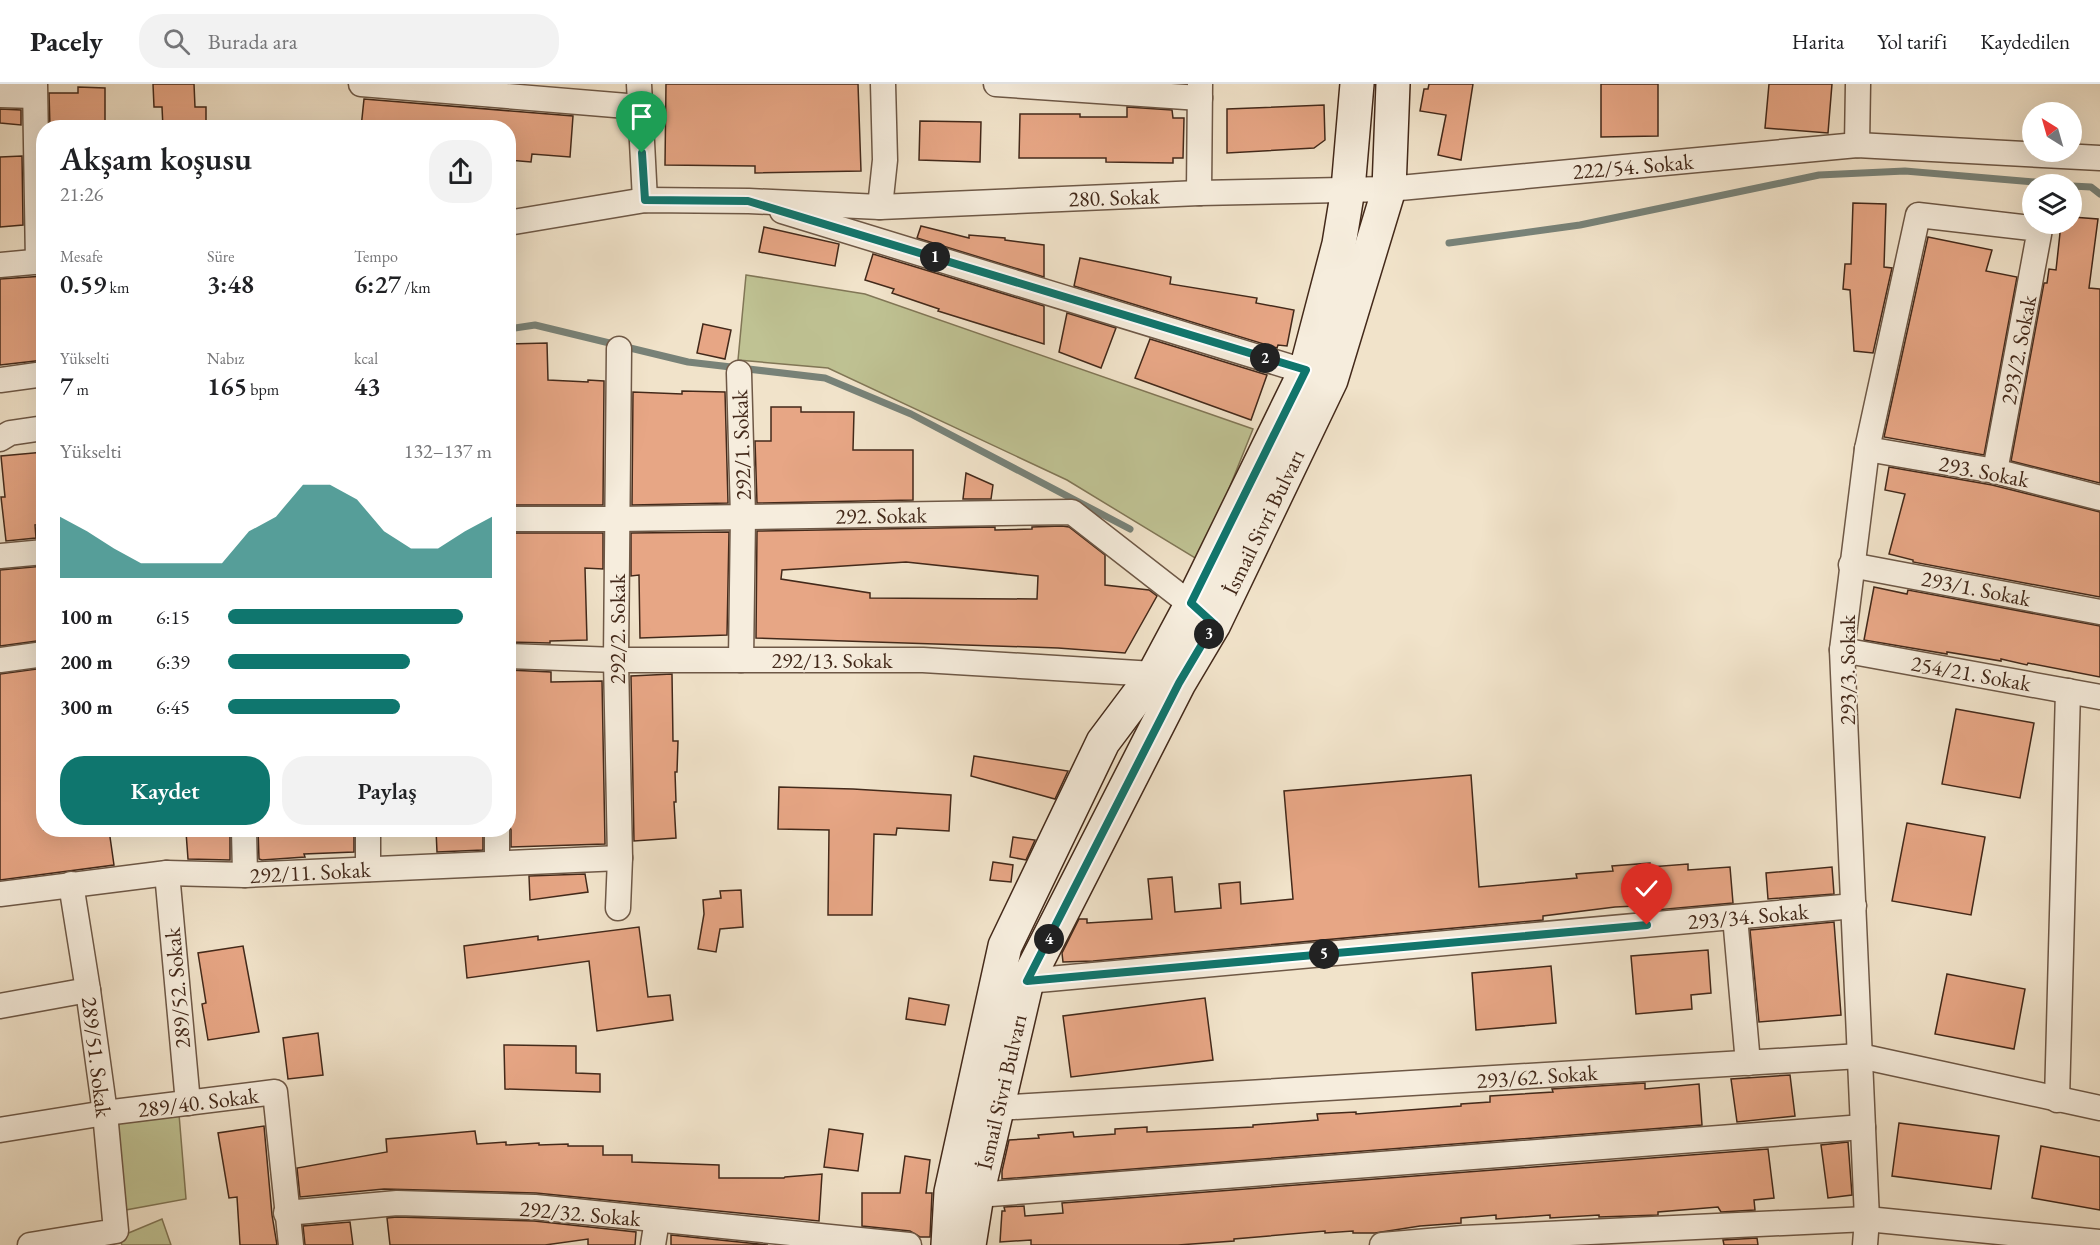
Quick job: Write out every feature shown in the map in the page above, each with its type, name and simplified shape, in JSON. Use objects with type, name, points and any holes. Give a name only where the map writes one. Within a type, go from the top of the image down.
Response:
[{"type":"main road","name":"İsmail Sivri Bulvarı","points":[[1319,375],[1348,189],[1357,84]]},
{"type":"main road","name":"İsmail Sivri Bulvarı","points":[[948,1245],[951,1192],[983,1109],[1012,981],[1179,683],[1203,614],[1319,375],[1389,189],[1393,84]]},
{"type":"main road","name":"İsmail Sivri Bulvarı","points":[[1012,981],[1005,946],[1103,742],[1203,614]]},
{"type":"main road","name":"İsmail Sivri Bulvarı","points":[[969,1245],[977,1195],[983,1109]]},
{"type":"street","points":[[361,84],[639,95],[645,200]]},
{"type":"street","points":[[880,207],[885,160],[883,84]]},
{"type":"street","points":[[996,84],[1200,91],[1199,193]]},
{"type":"street","points":[[1857,145],[1858,84]]},
{"type":"street","points":[[0,95],[34,90],[36,139]]},
{"type":"street","name":"222/54. Sokak","points":[[1348,189],[1389,189],[1857,145],[2100,158]]},
{"type":"street","name":"280. Sokak","points":[[516,222],[645,200],[748,201],[880,207],[1348,189]]},
{"type":"street","points":[[748,201],[1319,375]]},
{"type":"street","name":"293/3. Sokak","points":[[1865,1245],[1867,1219],[1842,650],[1867,449],[1918,215],[2022,227]]},
{"type":"street","name":"293/2. Sokak","points":[[1995,471],[2039,234]]},
{"type":"street","points":[[0,265],[36,262]]},
{"type":"street","name":"292/2. Sokak","points":[[618,908],[620,858],[616,660],[619,349]]},
{"type":"street","name":"292/1. Sokak","points":[[739,373],[742,516],[741,660]]},
{"type":"street","points":[[0,380],[36,375]]},
{"type":"street","points":[[0,439],[10,433],[36,429]]},
{"type":"street","name":"293. Sokak","points":[[1867,449],[1995,471],[2100,498]]},
{"type":"street","name":"292. Sokak","points":[[516,519],[1072,512],[1203,614]]},
{"type":"street","points":[[0,556],[36,553]]},
{"type":"street","name":"293/1. Sokak","points":[[1851,565],[2100,612]]},
{"type":"street","name":"254/21. Sokak","points":[[1842,650],[2100,697]]},
{"type":"street","points":[[0,660],[36,655]]},
{"type":"street","name":"292/13. Sokak","points":[[516,656],[616,660],[923,660],[1154,675]]},
{"type":"street","points":[[2057,1100],[2068,691]]},
{"type":"street","points":[[244,837],[245,875]]},
{"type":"street","points":[[368,837],[368,869]]},
{"type":"street","points":[[497,837],[497,863]]},
{"type":"street","name":"292/11. Sokak","points":[[0,894],[167,873],[245,875],[620,858]]},
{"type":"street","name":"289/52. Sokak","points":[[167,873],[188,1102]]},
{"type":"street","name":"289/51. Sokak","points":[[30,1245],[116,1231],[105,1113],[70,884]]},
{"type":"street","name":"293/34. Sokak","points":[[1012,981],[1854,906]]},
{"type":"street","points":[[1735,917],[1748,1063]]},
{"type":"street","points":[[0,1006],[88,990]]},
{"type":"street","name":"293/62. Sokak","points":[[983,1109],[1860,1056],[2100,1108]]},
{"type":"street","name":"289/40. Sokak","points":[[0,1130],[105,1113],[275,1092],[286,1214]]},
{"type":"street","points":[[977,1195],[1863,1127]]},
{"type":"street","name":"292/32. Sokak","points":[[286,1214],[397,1203],[535,1208],[909,1245]]},
{"type":"street","points":[[286,1214],[291,1245]]},
{"type":"street","points":[[1382,1245],[1463,1238],[1867,1219],[2100,1242]]},
{"type":"street","points":[[653,1245],[657,1220]]},
{"type":"green space","points":[[746,275],[865,294],[1253,429],[1200,561],[1067,480],[828,368],[738,360]]},
{"type":"green space","points":[[178,1102],[186,1199],[120,1211],[109,1113]]},
{"type":"green space","points":[[162,1219],[171,1245],[122,1245],[119,1237]]},
{"type":"building","points":[[153,84],[194,84],[195,107],[206,107],[206,120],[163,120],[162,107],[154,107]]},
{"type":"building","points":[[666,84],[858,84],[861,171],[755,173],[755,166],[665,165]]},
{"type":"building","points":[[1429,84],[1473,84],[1461,160],[1438,155],[1446,115],[1420,111],[1424,89],[1428,89]]},
{"type":"building","points":[[1601,84],[1658,84],[1658,136],[1601,137]]},
{"type":"building","points":[[1769,84],[1832,84],[1828,133],[1765,128]]},
{"type":"building","points":[[78,87],[105,88],[105,120],[50,120],[49,93],[78,93]]},
{"type":"building","points":[[364,99],[573,116],[570,157],[532,154],[531,162],[516,161],[516,120],[362,120]]},
{"type":"building","points":[[1324,105],[1325,140],[1314,148],[1227,153],[1227,109]]},
{"type":"building","points":[[1127,107],[1172,110],[1173,118],[1184,118],[1183,158],[1173,158],[1173,163],[1106,162],[1106,158],[1019,158],[1020,114],[1127,117]]},
{"type":"building","points":[[0,109],[21,110],[21,125],[0,123]]},
{"type":"building","points":[[920,121],[981,122],[980,162],[919,160]]},
{"type":"building","points":[[22,156],[23,225],[0,227],[0,157]]},
{"type":"building","points":[[1853,203],[1886,204],[1884,267],[1892,268],[1873,353],[1854,351],[1850,290],[1843,289],[1845,264],[1851,264]]},
{"type":"building","points":[[2082,218],[2098,219],[2089,288],[2100,289],[2100,483],[2011,461],[2044,283],[2047,283],[2049,269],[2056,270],[2060,234],[2082,234]]},
{"type":"building","points":[[921,226],[969,238],[969,235],[1005,238],[1005,240],[1044,245],[1044,277],[917,238]]},
{"type":"building","points":[[764,227],[839,244],[835,266],[759,252]]},
{"type":"building","points":[[1928,237],[1992,250],[1986,271],[2017,277],[1984,455],[1884,437]]},
{"type":"building","points":[[873,254],[1044,306],[1044,344],[938,311],[939,309],[892,293],[894,289],[865,280]]},
{"type":"building","points":[[1080,258],[1171,277],[1170,284],[1257,298],[1256,303],[1294,310],[1287,346],[1278,345],[1277,348],[1074,286]]},
{"type":"building","points":[[36,277],[36,361],[0,365],[0,279]]},
{"type":"building","points":[[1067,313],[1116,328],[1101,368],[1059,352]]},
{"type":"building","points":[[703,324],[731,330],[725,359],[697,353]]},
{"type":"building","points":[[1150,339],[1267,375],[1251,420],[1135,378]]},
{"type":"building","points":[[547,343],[548,380],[604,381],[603,505],[516,505],[516,344]]},
{"type":"building","points":[[682,391],[725,392],[728,503],[632,505],[633,392],[682,394]]},
{"type":"building","points":[[771,407],[801,407],[801,412],[854,412],[853,450],[913,450],[913,500],[757,503],[755,441],[771,441]]},
{"type":"building","points":[[36,453],[36,538],[6,541],[1,497],[5,497],[1,456]]},
{"type":"building","points":[[1889,467],[1992,485],[2100,512],[2100,597],[1913,562],[1913,560],[1889,554],[1905,494],[1885,490]]},
{"type":"building","points":[[966,473],[993,485],[991,499],[963,499]]},
{"type":"building","points":[[995,527],[995,530],[1032,529],[1032,527],[1069,527],[1105,555],[1105,585],[1149,590],[1157,596],[1125,653],[1058,648],[756,638],[757,531]],"holes":[[[906,562],[1038,576],[1037,599],[870,598],[870,593],[781,579],[782,570]]]},
{"type":"building","points":[[729,532],[727,635],[640,638],[639,575],[631,576],[631,533]]},
{"type":"building","points":[[516,533],[603,533],[603,569],[585,568],[587,640],[550,641],[550,643],[516,642]]},
{"type":"building","points":[[36,567],[36,641],[0,646],[0,570]]},
{"type":"building","points":[[1874,587],[1907,594],[1908,590],[2100,626],[2100,677],[2028,663],[2027,665],[2001,659],[2001,661],[1947,652],[1947,654],[1864,640]]},
{"type":"building","points":[[36,669],[36,837],[110,837],[114,865],[0,880],[0,674]]},
{"type":"building","points":[[516,670],[551,672],[551,682],[602,681],[605,844],[511,847],[511,837],[516,837]]},
{"type":"building","points":[[672,674],[673,741],[678,741],[677,772],[675,772],[676,802],[674,802],[676,838],[634,841],[631,676]]},
{"type":"building","points":[[1956,709],[2034,723],[2020,798],[1942,784]]},
{"type":"building","points":[[974,756],[1068,771],[1055,799],[971,776]]},
{"type":"building","points":[[1471,775],[1479,887],[1577,878],[1576,874],[1613,871],[1612,866],[1650,863],[1650,867],[1688,864],[1688,870],[1730,867],[1733,903],[1656,910],[1656,905],[1615,907],[1543,916],[1543,920],[1063,962],[1062,953],[1079,919],[1087,919],[1087,923],[1152,919],[1148,879],[1172,877],[1175,912],[1221,908],[1219,884],[1240,882],[1241,904],[1293,899],[1284,791]]},
{"type":"building","points":[[779,787],[951,795],[949,831],[897,828],[896,835],[874,834],[872,915],[828,915],[829,830],[778,829]]},
{"type":"building","points":[[1907,823],[1985,837],[1971,915],[1892,901]]},
{"type":"building","points":[[186,837],[230,837],[230,860],[188,859]]},
{"type":"building","points":[[258,837],[354,837],[354,852],[259,859]]},
{"type":"building","points":[[436,837],[483,837],[483,850],[437,852]]},
{"type":"building","points":[[1013,837],[1035,840],[1026,860],[1010,857]]},
{"type":"building","points":[[993,862],[1013,865],[1011,882],[990,880]]},
{"type":"building","points":[[1832,867],[1834,894],[1768,899],[1766,873]]},
{"type":"building","points":[[585,874],[588,892],[530,900],[529,876]]},
{"type":"building","points":[[741,890],[743,927],[720,929],[716,952],[698,949],[704,914],[703,900],[721,898],[720,891]]},
{"type":"building","points":[[1834,922],[1841,1015],[1759,1022],[1750,930]]},
{"type":"building","points":[[639,927],[648,997],[670,995],[673,1020],[597,1031],[589,961],[467,978],[464,946],[538,936],[538,940]]},
{"type":"building","points":[[243,946],[259,1032],[208,1040],[202,1004],[206,1003],[198,953]]},
{"type":"building","points":[[1708,950],[1711,993],[1691,995],[1692,1009],[1636,1014],[1631,956]]},
{"type":"building","points":[[1551,966],[1556,1023],[1476,1030],[1472,973]]},
{"type":"building","points":[[1947,974],[2025,989],[2014,1049],[1935,1034]]},
{"type":"building","points":[[909,998],[949,1005],[945,1025],[906,1019]]},
{"type":"building","points":[[1205,998],[1213,1060],[1071,1077],[1063,1016]]},
{"type":"building","points":[[318,1033],[323,1075],[288,1079],[283,1038]]},
{"type":"building","points":[[504,1045],[576,1046],[576,1073],[600,1074],[600,1092],[505,1089]]},
{"type":"building","points":[[1790,1075],[1795,1116],[1737,1122],[1731,1079]]},
{"type":"building","points":[[1645,1083],[1645,1089],[1699,1084],[1702,1125],[1002,1179],[1009,1140],[1039,1138],[1038,1135],[1073,1132],[1074,1137],[1115,1134],[1115,1129],[1147,1127],[1147,1132],[1253,1127],[1253,1125],[1318,1120],[1317,1114],[1356,1112],[1356,1114],[1461,1106],[1461,1104],[1490,1102],[1490,1096]]},
{"type":"building","points":[[1899,1123],[1999,1136],[1991,1189],[1892,1176]]},
{"type":"building","points":[[264,1126],[277,1245],[240,1245],[237,1197],[229,1198],[218,1133]]},
{"type":"building","points":[[829,1129],[863,1134],[858,1171],[824,1167]]},
{"type":"building","points":[[475,1131],[477,1144],[506,1142],[506,1145],[539,1143],[539,1145],[603,1146],[603,1155],[632,1155],[632,1162],[719,1165],[719,1178],[784,1178],[822,1174],[819,1221],[536,1193],[384,1189],[300,1197],[297,1168],[387,1152],[386,1139]]},
{"type":"building","points":[[1848,1142],[1852,1195],[1828,1198],[1821,1145]]},
{"type":"building","points":[[2041,1146],[2100,1157],[2100,1210],[2032,1198]]},
{"type":"building","points":[[1768,1149],[1774,1198],[1754,1200],[1755,1210],[1721,1212],[1718,1207],[1658,1212],[1658,1215],[1550,1218],[1550,1215],[1496,1219],[1496,1215],[1461,1218],[1461,1223],[1375,1233],[1353,1233],[1353,1231],[1325,1233],[1325,1231],[1178,1245],[1031,1245],[1031,1240],[1000,1242],[1004,1207],[1024,1206],[1025,1216],[1063,1213],[1062,1203]]},
{"type":"building","points":[[905,1156],[930,1160],[926,1193],[932,1193],[930,1237],[920,1237],[910,1231],[862,1226],[862,1193],[900,1193]]},
{"type":"building","points":[[387,1218],[534,1221],[636,1232],[635,1245],[588,1245],[588,1239],[545,1245],[390,1245]]},
{"type":"building","points":[[350,1222],[353,1245],[305,1245],[303,1226]]},
{"type":"building","points":[[671,1235],[768,1245],[671,1245]]},
{"type":"building","points":[[1757,1238],[1758,1245],[1724,1245],[1723,1240]]},
{"type":"waterway","points":[[1449,243],[1580,225],[1819,175],[1905,171],[2022,181]]},
{"type":"waterway","points":[[2082,187],[2091,187],[2100,194]]},
{"type":"waterway","points":[[516,328],[535,325],[688,362],[825,378],[911,414],[1130,529]]},
{"type":"route","points":[[642,153],[645,200],[748,201],[1306,370],[1191,603],[1214,624],[1179,683],[1027,981],[1647,925]]}]
